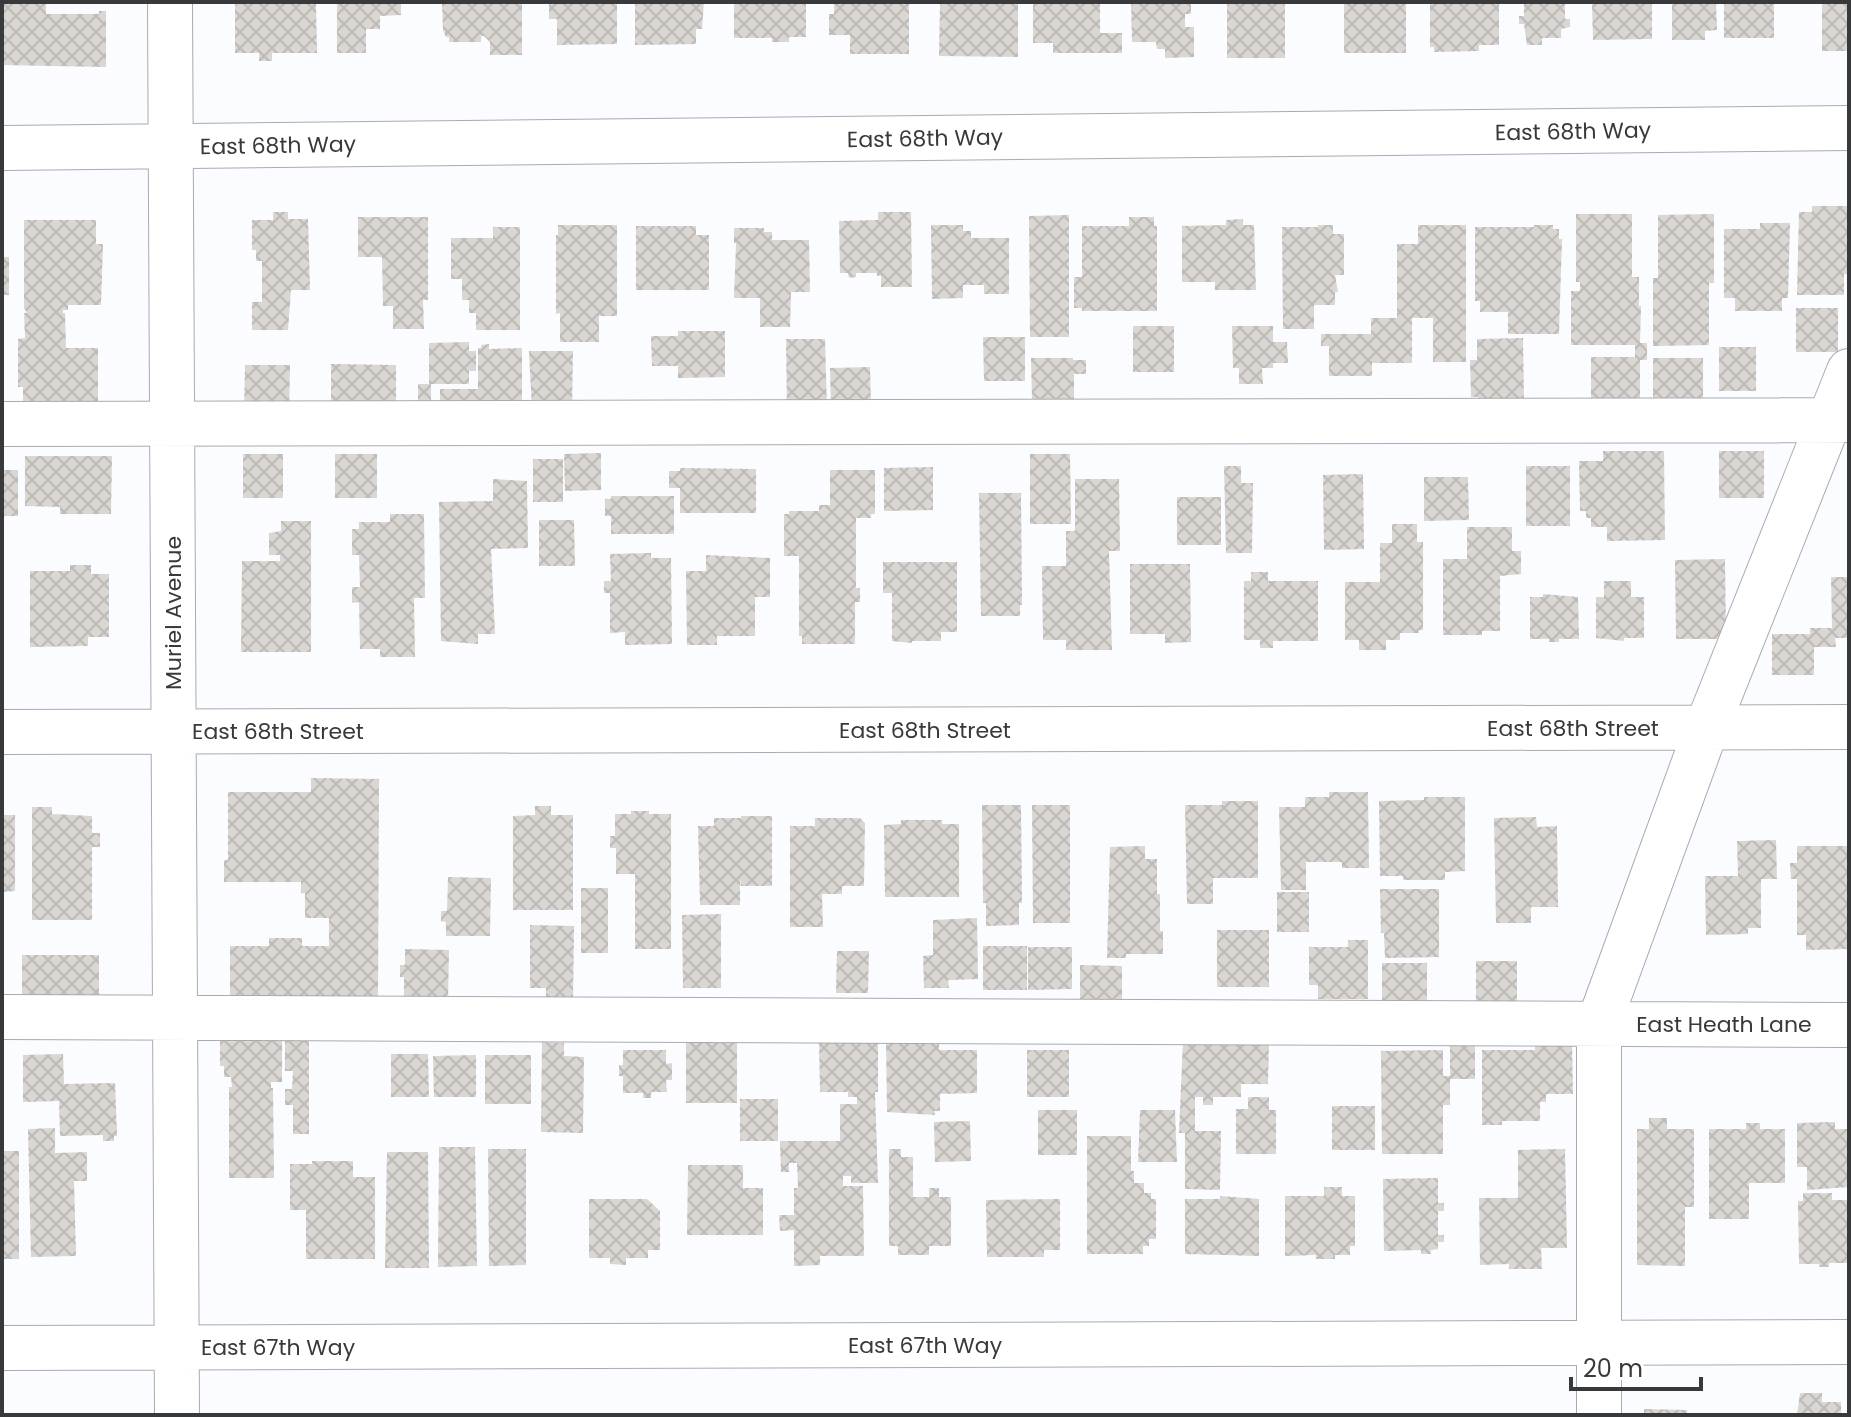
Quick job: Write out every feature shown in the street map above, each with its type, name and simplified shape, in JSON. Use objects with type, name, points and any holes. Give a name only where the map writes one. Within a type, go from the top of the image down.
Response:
[{"type":"street","name":"Muriel Avenue","points":[[170,2],[177,1415]]},
{"type":"street","name":"East 68th Way","points":[[2,148],[1849,128]]},
{"type":"street","points":[[1599,1415],[1599,1023],[1707,727],[1840,419],[1849,371]]},
{"type":"street","points":[[2,424],[1840,419]]},
{"type":"street","name":"East 68th Street","points":[[2,732],[1849,727]]},
{"type":"street","name":"East Heath Lane","points":[[2,1017],[1849,1025]]},
{"type":"street","name":"East 67th Way","points":[[2,1348],[1849,1342]]},
{"type":"building","points":[[2,2],[46,2],[46,14],[99,14],[99,11],[106,11],[106,67],[2,65]]},
{"type":"building","points":[[235,2],[316,3],[317,53],[272,53],[272,61],[259,61],[259,53],[235,53]]},
{"type":"building","points":[[337,2],[401,2],[401,15],[380,16],[380,29],[366,29],[366,53],[337,53]]},
{"type":"building","points":[[442,2],[522,2],[522,55],[490,55],[490,42],[484,36],[481,36],[481,42],[449,42],[443,30]]},
{"type":"building","points":[[549,2],[617,2],[617,44],[557,45],[557,19],[549,19]]},
{"type":"building","points":[[635,2],[704,2],[702,29],[696,29],[696,44],[635,45]]},
{"type":"building","points":[[734,2],[806,2],[806,37],[789,37],[789,42],[772,42],[772,38],[734,38]]},
{"type":"building","points":[[834,2],[909,2],[909,54],[850,54],[850,35],[829,35],[829,14],[834,14]]},
{"type":"building","points":[[940,2],[1018,2],[1018,57],[939,56]]},
{"type":"building","points":[[1033,2],[1100,2],[1100,33],[1122,33],[1122,53],[1053,53],[1053,43],[1033,43]]},
{"type":"building","points":[[1131,2],[1191,4],[1191,14],[1185,14],[1185,27],[1194,27],[1194,57],[1165,58],[1165,49],[1157,49],[1156,42],[1132,42]]},
{"type":"building","points":[[1227,2],[1285,2],[1285,58],[1227,58]]},
{"type":"building","points":[[1344,2],[1406,2],[1406,53],[1344,53]]},
{"type":"building","points":[[1430,2],[1499,2],[1499,45],[1479,45],[1479,51],[1434,52],[1434,47],[1430,47]]},
{"type":"building","points":[[1524,2],[1565,2],[1565,19],[1570,19],[1570,27],[1561,29],[1561,38],[1542,38],[1542,45],[1527,45],[1524,24],[1519,24],[1519,16],[1524,16]]},
{"type":"building","points":[[1592,2],[1652,2],[1652,39],[1593,40]]},
{"type":"building","points":[[1672,2],[1716,2],[1717,30],[1705,31],[1705,40],[1672,40]]},
{"type":"building","points":[[1724,2],[1774,2],[1774,38],[1724,38]]},
{"type":"building","points":[[1822,2],[1849,2],[1849,51],[1822,51]]},
{"type":"building","points":[[1812,206],[1849,206],[1849,274],[1844,274],[1844,295],[1797,295],[1799,212],[1812,212]]},
{"type":"building","points":[[273,212],[288,212],[288,219],[308,219],[310,290],[291,290],[288,330],[252,330],[252,302],[262,302],[262,261],[256,261],[256,250],[252,250],[252,220],[273,220]]},
{"type":"building","points":[[878,212],[911,212],[912,287],[881,287],[881,276],[877,273],[856,273],[856,277],[849,278],[848,273],[840,273],[839,221],[878,220]]},
{"type":"building","points":[[1576,214],[1632,214],[1632,277],[1639,277],[1640,343],[1647,343],[1647,360],[1640,360],[1640,402],[1591,402],[1591,357],[1635,357],[1635,345],[1571,345],[1571,291],[1580,291],[1580,282],[1576,282]]},
{"type":"building","points":[[1714,214],[1714,283],[1709,283],[1709,345],[1653,346],[1653,278],[1658,278],[1658,215]]},
{"type":"building","points":[[1069,215],[1069,337],[1030,337],[1029,216]]},
{"type":"building","points":[[358,217],[428,217],[428,300],[423,300],[424,329],[393,329],[393,306],[383,306],[382,257],[358,257]]},
{"type":"building","points":[[1129,217],[1154,217],[1154,226],[1157,226],[1157,311],[1082,311],[1082,308],[1074,308],[1074,277],[1082,277],[1082,226],[1129,226]]},
{"type":"building","points":[[1243,219],[1243,225],[1254,225],[1256,290],[1215,290],[1215,282],[1182,282],[1182,226],[1226,225],[1226,220]]},
{"type":"building","points":[[24,220],[96,220],[96,244],[103,244],[101,305],[68,305],[68,310],[63,310],[63,313],[66,348],[98,348],[98,408],[23,416],[23,387],[18,387],[18,339],[25,338],[24,313],[27,313],[24,308]]},
{"type":"building","points":[[1760,223],[1790,223],[1788,298],[1782,298],[1782,311],[1735,311],[1735,298],[1724,298],[1724,229],[1760,229]]},
{"type":"building","points":[[558,225],[617,225],[617,316],[599,316],[599,342],[560,342],[560,313],[556,314]]},
{"type":"building","points":[[931,225],[963,225],[963,231],[971,231],[971,238],[1009,238],[1009,294],[984,294],[984,285],[963,285],[963,298],[932,299]]},
{"type":"building","points":[[1333,225],[1333,234],[1344,234],[1344,275],[1335,275],[1338,292],[1335,292],[1335,305],[1314,305],[1314,329],[1283,329],[1282,227]]},
{"type":"building","points":[[1418,225],[1466,225],[1466,362],[1433,362],[1433,318],[1412,318],[1412,363],[1372,363],[1372,376],[1329,376],[1329,346],[1321,346],[1321,334],[1371,334],[1371,318],[1397,318],[1397,244],[1418,244]]},
{"type":"building","points":[[1553,225],[1553,229],[1559,229],[1559,239],[1562,239],[1559,334],[1508,334],[1508,312],[1480,312],[1480,301],[1475,301],[1475,227]]},
{"type":"building","points":[[636,226],[696,226],[696,235],[709,235],[709,290],[636,290]]},
{"type":"building","points":[[493,227],[520,227],[520,330],[476,330],[476,313],[469,313],[469,300],[462,300],[462,279],[451,279],[451,238],[493,238]]},
{"type":"building","points":[[734,228],[764,228],[764,232],[772,232],[772,240],[809,240],[810,292],[791,292],[790,327],[760,327],[760,298],[734,298]]},
{"type":"building","points":[[2,257],[9,257],[9,295],[2,295]]},
{"type":"building","points":[[1796,308],[1838,308],[1838,352],[1796,352]]},
{"type":"building","points":[[1133,326],[1174,326],[1174,372],[1133,372]]},
{"type":"building","points":[[1232,326],[1273,326],[1273,342],[1287,342],[1288,363],[1273,363],[1273,368],[1262,368],[1263,384],[1239,384],[1239,368],[1233,368]]},
{"type":"building","points":[[678,331],[725,331],[725,377],[678,378],[678,366],[652,366],[651,336],[678,336]]},
{"type":"building","points":[[983,337],[1025,337],[1025,381],[984,381]]},
{"type":"building","points":[[1523,338],[1524,403],[1478,404],[1478,397],[1471,397],[1470,360],[1477,360],[1477,339]]},
{"type":"building","points":[[786,339],[825,339],[827,410],[787,411]]},
{"type":"building","points":[[469,342],[469,351],[476,351],[476,371],[469,371],[469,384],[431,384],[431,405],[418,405],[418,384],[429,384],[429,343]]},
{"type":"building","points":[[489,344],[489,349],[522,348],[522,414],[440,415],[440,389],[478,389],[478,348]]},
{"type":"building","points":[[1719,347],[1756,347],[1756,391],[1719,391]]},
{"type":"building","points":[[529,351],[573,351],[572,410],[532,410]]},
{"type":"building","points":[[1031,358],[1086,360],[1086,374],[1074,374],[1074,399],[1032,400]]},
{"type":"building","points":[[1653,358],[1703,358],[1703,402],[1653,402]]},
{"type":"building","points":[[331,364],[396,365],[396,417],[331,417]]},
{"type":"building","points":[[245,365],[290,365],[289,417],[244,417]]},
{"type":"building","points":[[870,367],[871,407],[831,408],[830,368]]},
{"type":"building","points":[[1603,451],[1664,451],[1665,540],[1607,541],[1607,527],[1591,527],[1591,518],[1586,518],[1586,511],[1580,511],[1579,461],[1603,461]]},
{"type":"building","points":[[1719,451],[1764,451],[1764,498],[1719,498]]},
{"type":"building","points":[[601,453],[601,490],[565,491],[564,454]]},
{"type":"building","points":[[243,454],[283,454],[283,498],[243,498]]},
{"type":"building","points":[[335,454],[377,454],[377,498],[335,498]]},
{"type":"building","points":[[1030,454],[1070,454],[1071,524],[1030,524]]},
{"type":"building","points":[[25,456],[112,456],[111,514],[60,514],[60,507],[25,506]]},
{"type":"building","points":[[533,459],[563,459],[563,502],[533,502]]},
{"type":"building","points":[[1224,466],[1241,466],[1241,483],[1253,483],[1252,553],[1226,553]]},
{"type":"building","points":[[1526,466],[1570,466],[1570,526],[1526,526]]},
{"type":"building","points":[[933,467],[933,510],[884,511],[884,468]]},
{"type":"building","points":[[680,468],[756,469],[756,513],[680,513],[680,488],[669,488],[669,471],[680,471]]},
{"type":"building","points":[[2,470],[18,470],[18,516],[2,516]]},
{"type":"building","points":[[830,470],[875,470],[875,514],[871,514],[871,518],[856,518],[856,588],[860,588],[860,602],[855,602],[855,644],[802,644],[802,636],[799,636],[799,556],[784,556],[784,514],[789,514],[789,511],[819,511],[819,505],[830,505]]},
{"type":"building","points":[[1363,474],[1364,549],[1324,550],[1323,475]]},
{"type":"building","points":[[1424,477],[1468,477],[1469,520],[1424,521]]},
{"type":"building","points":[[493,479],[527,481],[528,548],[491,549],[495,634],[478,634],[478,644],[441,641],[439,502],[493,501]]},
{"type":"building","points":[[1075,479],[1119,479],[1120,551],[1109,551],[1112,650],[1066,650],[1066,640],[1043,640],[1042,566],[1066,566],[1066,531],[1075,531]]},
{"type":"building","points":[[979,493],[1021,493],[1020,616],[981,616]]},
{"type":"building","points":[[611,496],[674,496],[674,534],[611,534],[611,516],[605,516],[605,499],[611,499]]},
{"type":"building","points":[[1177,497],[1221,497],[1221,545],[1177,545]]},
{"type":"building","points":[[390,514],[424,514],[425,598],[414,598],[415,657],[380,657],[380,649],[360,649],[359,602],[352,603],[352,587],[360,587],[359,555],[352,555],[352,529],[359,529],[359,522],[390,522]]},
{"type":"building","points":[[539,520],[574,520],[575,566],[539,566]]},
{"type":"building","points":[[281,521],[311,521],[311,652],[241,652],[242,561],[280,561],[280,555],[269,555],[269,533],[281,531]]},
{"type":"building","points":[[1392,524],[1417,524],[1417,542],[1423,542],[1423,630],[1419,633],[1400,633],[1400,640],[1386,640],[1386,650],[1359,650],[1359,640],[1345,640],[1345,582],[1380,582],[1380,543],[1392,543]]},
{"type":"building","points":[[1467,527],[1512,527],[1512,551],[1521,551],[1521,574],[1500,576],[1500,631],[1482,631],[1482,635],[1443,635],[1443,559],[1467,559]]},
{"type":"building","points":[[651,553],[651,558],[671,558],[672,644],[625,645],[625,632],[610,633],[610,593],[604,593],[604,581],[611,581],[610,554]]},
{"type":"building","points":[[706,555],[770,558],[770,597],[755,597],[755,636],[717,636],[717,645],[687,645],[686,571],[706,571]]},
{"type":"building","points":[[1725,559],[1726,639],[1676,639],[1675,560]]},
{"type":"building","points":[[883,562],[957,562],[957,632],[941,632],[941,641],[892,641],[892,593],[883,593]]},
{"type":"building","points":[[1130,564],[1190,564],[1191,642],[1165,643],[1165,634],[1130,634]]},
{"type":"building","points":[[70,565],[91,565],[91,574],[109,574],[109,637],[88,637],[88,646],[30,647],[30,571],[70,571]]},
{"type":"building","points":[[1251,572],[1268,572],[1268,581],[1318,581],[1318,641],[1273,641],[1273,648],[1260,648],[1260,640],[1244,640],[1244,581],[1251,581]]},
{"type":"building","points":[[1831,577],[1849,577],[1849,638],[1835,638],[1836,647],[1814,647],[1814,675],[1772,675],[1772,634],[1810,634],[1810,628],[1832,628]]},
{"type":"building","points":[[1604,581],[1631,581],[1631,597],[1644,597],[1644,638],[1624,638],[1624,641],[1596,638],[1596,597],[1604,597]]},
{"type":"building","points":[[1543,594],[1578,597],[1579,639],[1549,642],[1549,639],[1530,639],[1530,597],[1543,597]]},
{"type":"building","points":[[311,778],[379,779],[378,999],[230,1000],[230,946],[269,946],[269,938],[302,938],[302,946],[329,946],[329,918],[305,918],[305,893],[301,893],[301,882],[224,882],[224,860],[228,860],[228,792],[311,792]]},
{"type":"building","points":[[1329,792],[1368,792],[1369,868],[1342,868],[1342,862],[1306,862],[1306,890],[1281,890],[1279,807],[1305,807],[1305,797],[1329,797]]},
{"type":"building","points":[[1424,797],[1465,797],[1465,871],[1445,872],[1445,880],[1403,880],[1403,876],[1380,876],[1379,801],[1424,800]]},
{"type":"building","points":[[1222,801],[1258,801],[1258,878],[1213,878],[1213,904],[1187,904],[1185,805],[1222,805]]},
{"type":"building","points":[[982,805],[1021,805],[1022,903],[1019,903],[1019,925],[986,926]]},
{"type":"building","points":[[1032,805],[1070,805],[1070,923],[1033,923]]},
{"type":"building","points":[[535,806],[551,806],[551,815],[573,815],[573,910],[513,910],[513,816],[535,815]]},
{"type":"building","points":[[32,807],[52,807],[52,814],[92,816],[92,833],[100,833],[100,847],[92,847],[92,920],[32,920]]},
{"type":"building","points":[[631,811],[671,814],[671,949],[635,949],[635,874],[616,874],[616,848],[610,848],[610,836],[615,836],[615,814],[631,814]]},
{"type":"building","points":[[2,815],[15,815],[15,891],[2,892]]},
{"type":"building","points":[[772,816],[772,886],[741,886],[740,879],[740,905],[700,905],[698,826],[714,826],[714,818]]},
{"type":"building","points":[[1536,817],[1537,827],[1557,826],[1558,907],[1531,907],[1531,923],[1496,923],[1494,818]]},
{"type":"building","points":[[815,818],[860,818],[865,823],[864,886],[842,886],[842,894],[822,894],[823,927],[790,927],[790,826],[815,826]]},
{"type":"building","points":[[901,820],[942,820],[942,824],[959,824],[959,897],[885,897],[884,825],[901,824]]},
{"type":"building","points":[[1776,840],[1777,879],[1761,879],[1761,928],[1748,928],[1748,934],[1706,935],[1705,876],[1738,876],[1737,841]]},
{"type":"building","points":[[1145,846],[1145,859],[1157,859],[1163,954],[1126,954],[1126,958],[1107,958],[1110,847]]},
{"type":"building","points":[[1797,846],[1849,846],[1849,949],[1806,950],[1806,935],[1797,935],[1797,879],[1791,879],[1790,863],[1797,863]]},
{"type":"building","points":[[448,877],[491,878],[490,936],[446,936],[446,922],[441,921],[441,911],[447,911]]},
{"type":"building","points":[[581,888],[608,888],[608,953],[581,953]]},
{"type":"building","points":[[1380,889],[1439,889],[1439,957],[1385,958]]},
{"type":"building","points":[[1277,892],[1309,892],[1309,932],[1277,932]]},
{"type":"building","points":[[721,914],[721,988],[683,988],[682,915]]},
{"type":"building","points":[[977,918],[978,979],[948,980],[949,988],[924,988],[923,956],[933,955],[933,920]]},
{"type":"building","points":[[530,925],[574,926],[573,1000],[546,1000],[546,988],[530,988]]},
{"type":"building","points":[[1217,930],[1269,930],[1269,987],[1217,987]]},
{"type":"building","points":[[1348,940],[1368,940],[1368,999],[1318,999],[1318,985],[1309,985],[1309,947],[1348,947]]},
{"type":"building","points":[[983,946],[1027,946],[1027,990],[983,990]]},
{"type":"building","points":[[1028,947],[1072,947],[1072,989],[1028,990]]},
{"type":"building","points":[[405,949],[449,950],[448,1003],[404,1001],[404,977],[400,977],[400,965],[405,965]]},
{"type":"building","points":[[837,951],[869,951],[868,993],[836,993]]},
{"type":"building","points":[[22,955],[99,955],[99,998],[22,997]]},
{"type":"building","points":[[1476,961],[1517,961],[1517,1006],[1476,1006]]},
{"type":"building","points":[[1382,963],[1427,963],[1427,1003],[1382,1003]]},
{"type":"building","points":[[1080,965],[1122,966],[1122,1005],[1080,1005]]},
{"type":"building","points":[[282,1038],[282,1082],[271,1082],[274,1178],[229,1178],[229,1087],[232,1087],[231,1077],[224,1077],[224,1066],[220,1066],[220,1040]]},
{"type":"building","points":[[886,1039],[939,1039],[939,1050],[977,1050],[977,1093],[940,1094],[940,1111],[934,1111],[935,1115],[887,1112]]},
{"type":"building","points":[[1450,1039],[1475,1039],[1475,1079],[1450,1079],[1450,1105],[1443,1105],[1443,1154],[1382,1154],[1381,1051],[1443,1050],[1443,1076],[1450,1076]]},
{"type":"building","points":[[285,1040],[309,1040],[309,1134],[293,1134],[293,1105],[285,1105],[285,1089],[292,1089],[293,1071],[285,1071]]},
{"type":"building","points":[[1535,1040],[1572,1040],[1573,1094],[1546,1094],[1546,1102],[1540,1102],[1540,1121],[1502,1121],[1502,1125],[1482,1125],[1482,1050],[1535,1050]]},
{"type":"building","points":[[737,1041],[737,1103],[686,1103],[686,1042]]},
{"type":"building","points":[[878,1041],[878,1092],[875,1092],[878,1183],[851,1183],[851,1176],[843,1176],[843,1186],[863,1186],[864,1256],[820,1256],[820,1265],[794,1266],[794,1230],[780,1231],[779,1215],[794,1215],[794,1188],[798,1188],[797,1163],[789,1163],[789,1172],[781,1172],[780,1141],[840,1141],[840,1104],[857,1104],[857,1097],[848,1097],[848,1092],[820,1092],[819,1042]]},
{"type":"building","points":[[1183,1041],[1269,1042],[1268,1084],[1241,1084],[1241,1097],[1213,1097],[1213,1105],[1203,1105],[1203,1097],[1195,1097],[1195,1131],[1221,1131],[1220,1190],[1185,1189],[1185,1133],[1179,1133]]},
{"type":"building","points":[[542,1042],[564,1043],[564,1056],[584,1057],[583,1133],[541,1132]]},
{"type":"building","points":[[623,1050],[666,1050],[666,1064],[672,1063],[672,1080],[666,1080],[667,1092],[651,1092],[651,1098],[643,1098],[643,1093],[623,1093],[623,1076],[619,1076],[619,1065],[623,1065]]},
{"type":"building","points":[[1027,1050],[1069,1050],[1069,1097],[1027,1097]]},
{"type":"building","points":[[63,1054],[64,1084],[115,1083],[117,1136],[114,1136],[114,1141],[103,1141],[103,1135],[60,1136],[59,1101],[23,1102],[23,1055]]},
{"type":"building","points":[[391,1054],[428,1054],[429,1097],[391,1097]]},
{"type":"building","points":[[476,1055],[476,1097],[434,1097],[433,1056]]},
{"type":"building","points":[[485,1055],[531,1055],[531,1104],[485,1104]]},
{"type":"building","points":[[1248,1097],[1269,1097],[1269,1110],[1276,1110],[1276,1154],[1236,1154],[1236,1109],[1248,1109]]},
{"type":"building","points":[[740,1099],[778,1099],[778,1141],[740,1141]]},
{"type":"building","points":[[1332,1106],[1375,1106],[1375,1150],[1332,1150]]},
{"type":"building","points":[[1038,1110],[1077,1110],[1077,1155],[1038,1155]]},
{"type":"building","points":[[1140,1110],[1175,1110],[1177,1162],[1138,1162]]},
{"type":"building","points":[[1649,1118],[1667,1118],[1667,1129],[1694,1129],[1694,1207],[1685,1207],[1685,1266],[1637,1265],[1637,1129],[1649,1129]]},
{"type":"building","points":[[970,1121],[971,1161],[935,1162],[934,1122]]},
{"type":"building","points":[[1835,1122],[1835,1129],[1849,1129],[1849,1187],[1807,1190],[1807,1167],[1797,1167],[1797,1123]]},
{"type":"building","points":[[1746,1123],[1760,1123],[1760,1129],[1785,1129],[1785,1183],[1749,1183],[1749,1219],[1709,1219],[1709,1129],[1746,1129]]},
{"type":"building","points":[[55,1128],[55,1153],[87,1152],[87,1181],[74,1181],[76,1256],[31,1257],[28,1129]]},
{"type":"building","points":[[1087,1136],[1131,1136],[1134,1183],[1144,1183],[1144,1193],[1151,1193],[1151,1199],[1156,1199],[1156,1239],[1149,1239],[1149,1246],[1143,1246],[1143,1254],[1087,1254]]},
{"type":"building","points":[[439,1147],[475,1147],[477,1266],[438,1267]]},
{"type":"building","points":[[488,1149],[526,1149],[526,1265],[489,1266]]},
{"type":"building","points":[[889,1149],[901,1149],[901,1157],[913,1157],[913,1197],[929,1197],[929,1188],[939,1188],[939,1197],[951,1197],[951,1246],[929,1246],[929,1255],[898,1255],[898,1246],[889,1246]]},
{"type":"building","points":[[1565,1149],[1567,1248],[1541,1248],[1542,1269],[1509,1269],[1509,1264],[1480,1265],[1479,1198],[1518,1198],[1518,1150]]},
{"type":"building","points":[[2,1151],[19,1151],[19,1259],[2,1259]]},
{"type":"building","points":[[387,1152],[428,1152],[429,1268],[385,1268]]},
{"type":"building","points":[[312,1161],[353,1161],[353,1177],[375,1177],[375,1259],[306,1259],[306,1210],[290,1210],[290,1164],[312,1164]]},
{"type":"building","points":[[688,1165],[743,1165],[743,1188],[763,1188],[763,1235],[687,1235]]},
{"type":"building","points":[[1438,1178],[1438,1203],[1444,1203],[1444,1211],[1438,1211],[1438,1235],[1444,1235],[1444,1242],[1438,1242],[1438,1249],[1431,1250],[1431,1254],[1421,1254],[1421,1250],[1384,1251],[1383,1179]]},
{"type":"building","points":[[1324,1187],[1342,1187],[1342,1196],[1355,1196],[1355,1246],[1350,1246],[1350,1255],[1335,1255],[1335,1259],[1316,1259],[1316,1255],[1285,1256],[1285,1196],[1324,1196]]},
{"type":"building","points":[[1803,1193],[1832,1193],[1832,1200],[1849,1200],[1849,1263],[1829,1263],[1829,1267],[1799,1264],[1798,1201],[1803,1201]]},
{"type":"building","points":[[1220,1196],[1259,1199],[1259,1256],[1185,1254],[1185,1199],[1220,1199]]},
{"type":"building","points":[[589,1199],[647,1199],[660,1211],[660,1250],[648,1250],[648,1258],[626,1258],[626,1265],[610,1264],[610,1258],[589,1258]]},
{"type":"building","points":[[1060,1199],[1060,1250],[1044,1250],[1044,1257],[987,1257],[986,1200]]},
{"type":"building","points":[[1800,1393],[1822,1393],[1822,1402],[1841,1402],[1841,1415],[1797,1415]]},
{"type":"building","points":[[1644,1409],[1687,1410],[1687,1415],[1644,1415]]}]
